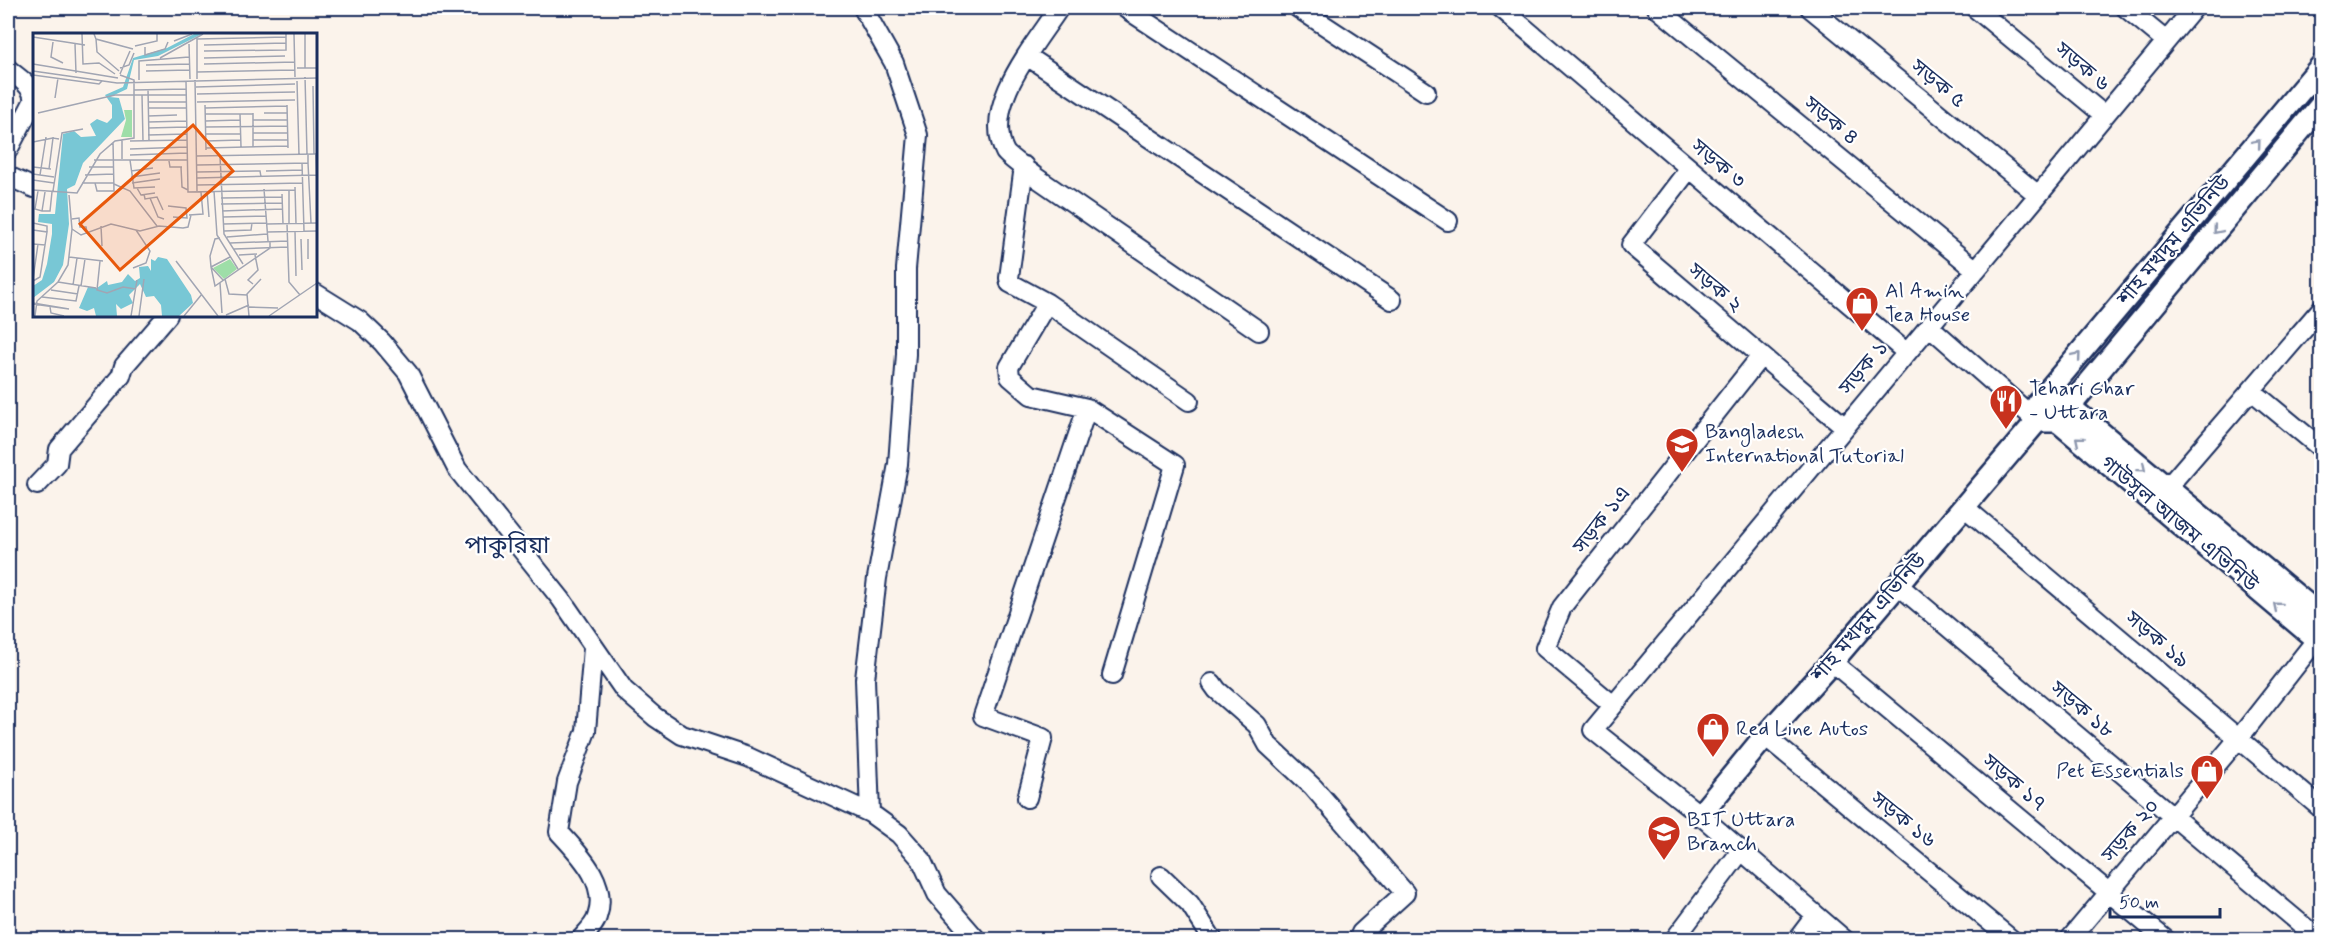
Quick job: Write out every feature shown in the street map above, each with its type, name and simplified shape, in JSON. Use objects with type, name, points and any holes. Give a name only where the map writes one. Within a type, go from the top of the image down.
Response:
[{"type":"street","points":[[863,8],[894,63],[918,135],[906,269],[906,354],[898,464],[877,578],[866,679],[870,813]]},
{"type":"street","points":[[1059,8],[1004,95],[998,119],[998,132],[1006,154],[1037,178],[1259,331]]},
{"type":"street","points":[[1125,8],[1448,221]]},
{"type":"street","points":[[1298,8],[1426,92]]},
{"type":"street","name":"সড়ক ৩","points":[[1501,8],[1907,353]]},
{"type":"street","name":"সড়ক ৪","points":[[1657,8],[1976,270]]},
{"type":"street","name":"সড়ক ৫","points":[[1810,8],[2038,195]]},
{"type":"street","name":"সড়ক ৬","points":[[1975,8],[2104,115]]},
{"type":"street","points":[[2126,8],[2166,41]]},
{"type":"street","name":"সড়ক ১","points":[[1700,815],[1593,730],[2194,8]]},
{"type":"street","points":[[1027,56],[1392,300]]},
{"type":"street","name":"শাহ মখদুম এভিনিউ","points":[[2050,408],[2227,178],[2322,65]]},
{"type":"street","points":[[8,69],[33,92]]},
{"type":"street","points":[[8,150],[33,102]]},
{"type":"street","name":"শাহ মখদুম এভিনিউ","points":[[1700,815],[1765,736],[1832,662],[1964,506],[2050,408],[2246,195],[2322,105]]},
{"type":"street","points":[[1024,166],[1010,283],[1047,303],[1189,401]]},
{"type":"street","name":"সড়ক ২","points":[[1689,169],[1631,242],[1631,245],[1845,427]]},
{"type":"street","points":[[8,176],[33,188]]},
{"type":"street","points":[[2227,178],[2246,195]]},
{"type":"street","points":[[316,294],[360,321],[382,342],[408,373],[457,469],[561,600],[624,690],[655,717],[682,735],[748,757],[870,813],[899,834],[921,859],[937,894],[976,939]]},
{"type":"street","points":[[1047,303],[1009,367],[1010,377],[1031,395],[1087,408],[1175,465],[1112,675]]},
{"type":"street","points":[[2167,488],[2322,308]]},
{"type":"street","points":[[37,485],[57,464],[59,449],[121,376],[124,366],[167,316]]},
{"type":"street","points":[[1929,326],[2050,408]]},
{"type":"street","name":"সড়ক ১এ","points":[[1613,705],[1545,648],[1562,607],[1761,356]]},
{"type":"street","points":[[2252,391],[2322,449]]},
{"type":"street","points":[[1027,798],[1042,738],[984,716],[1087,408]]},
{"type":"street","name":"গাউসুল আজম এভিনিউ","points":[[2050,408],[2167,488],[2322,617]]},
{"type":"street","name":"গাউসুল আজম এভিনিউ","points":[[2050,408],[2319,642]]},
{"type":"street","name":"সড়ক ১৯","points":[[1964,506],[2322,809]]},
{"type":"street","name":"সড়ক ১৮","points":[[1898,585],[2320,939]]},
{"type":"street","name":"সড়ক ২০","points":[[2069,939],[2319,642]]},
{"type":"street","points":[[580,939],[597,919],[601,899],[597,879],[580,854],[559,832],[567,782],[585,731],[593,648]]},
{"type":"street","name":"সড়ক ১৭","points":[[1832,662],[2166,939]]},
{"type":"street","points":[[1212,682],[1217,690],[1257,725],[1268,745],[1313,787],[1405,893],[1361,933],[1358,939]]},
{"type":"street","name":"সড়ক ১৬","points":[[1765,736],[2012,939]]},
{"type":"street","points":[[1700,815],[1845,939]]},
{"type":"street","points":[[1674,939],[1741,851]]},
{"type":"street","points":[[1161,876],[1190,904],[1213,939]]},
{"type":"street","points":[[1797,939],[1816,915]]},
{"type":"place","name":"Al Amin Tea House","points":[[1862,332]]},
{"type":"place","name":"Tehari Ghar - Uttara","points":[[2006,430]]},
{"type":"place","name":"Bangladesh International Tutorial","points":[[1682,473]]},
{"type":"place","name":"Red Line Autos","points":[[1713,758]]},
{"type":"place","name":"Pet Essentials","points":[[2207,800]]},
{"type":"place","name":"BIT Uttara Branch","points":[[1664,861]]},
{"type":"district","name":"পাকুরিয়া","points":[[507,546]]}]
